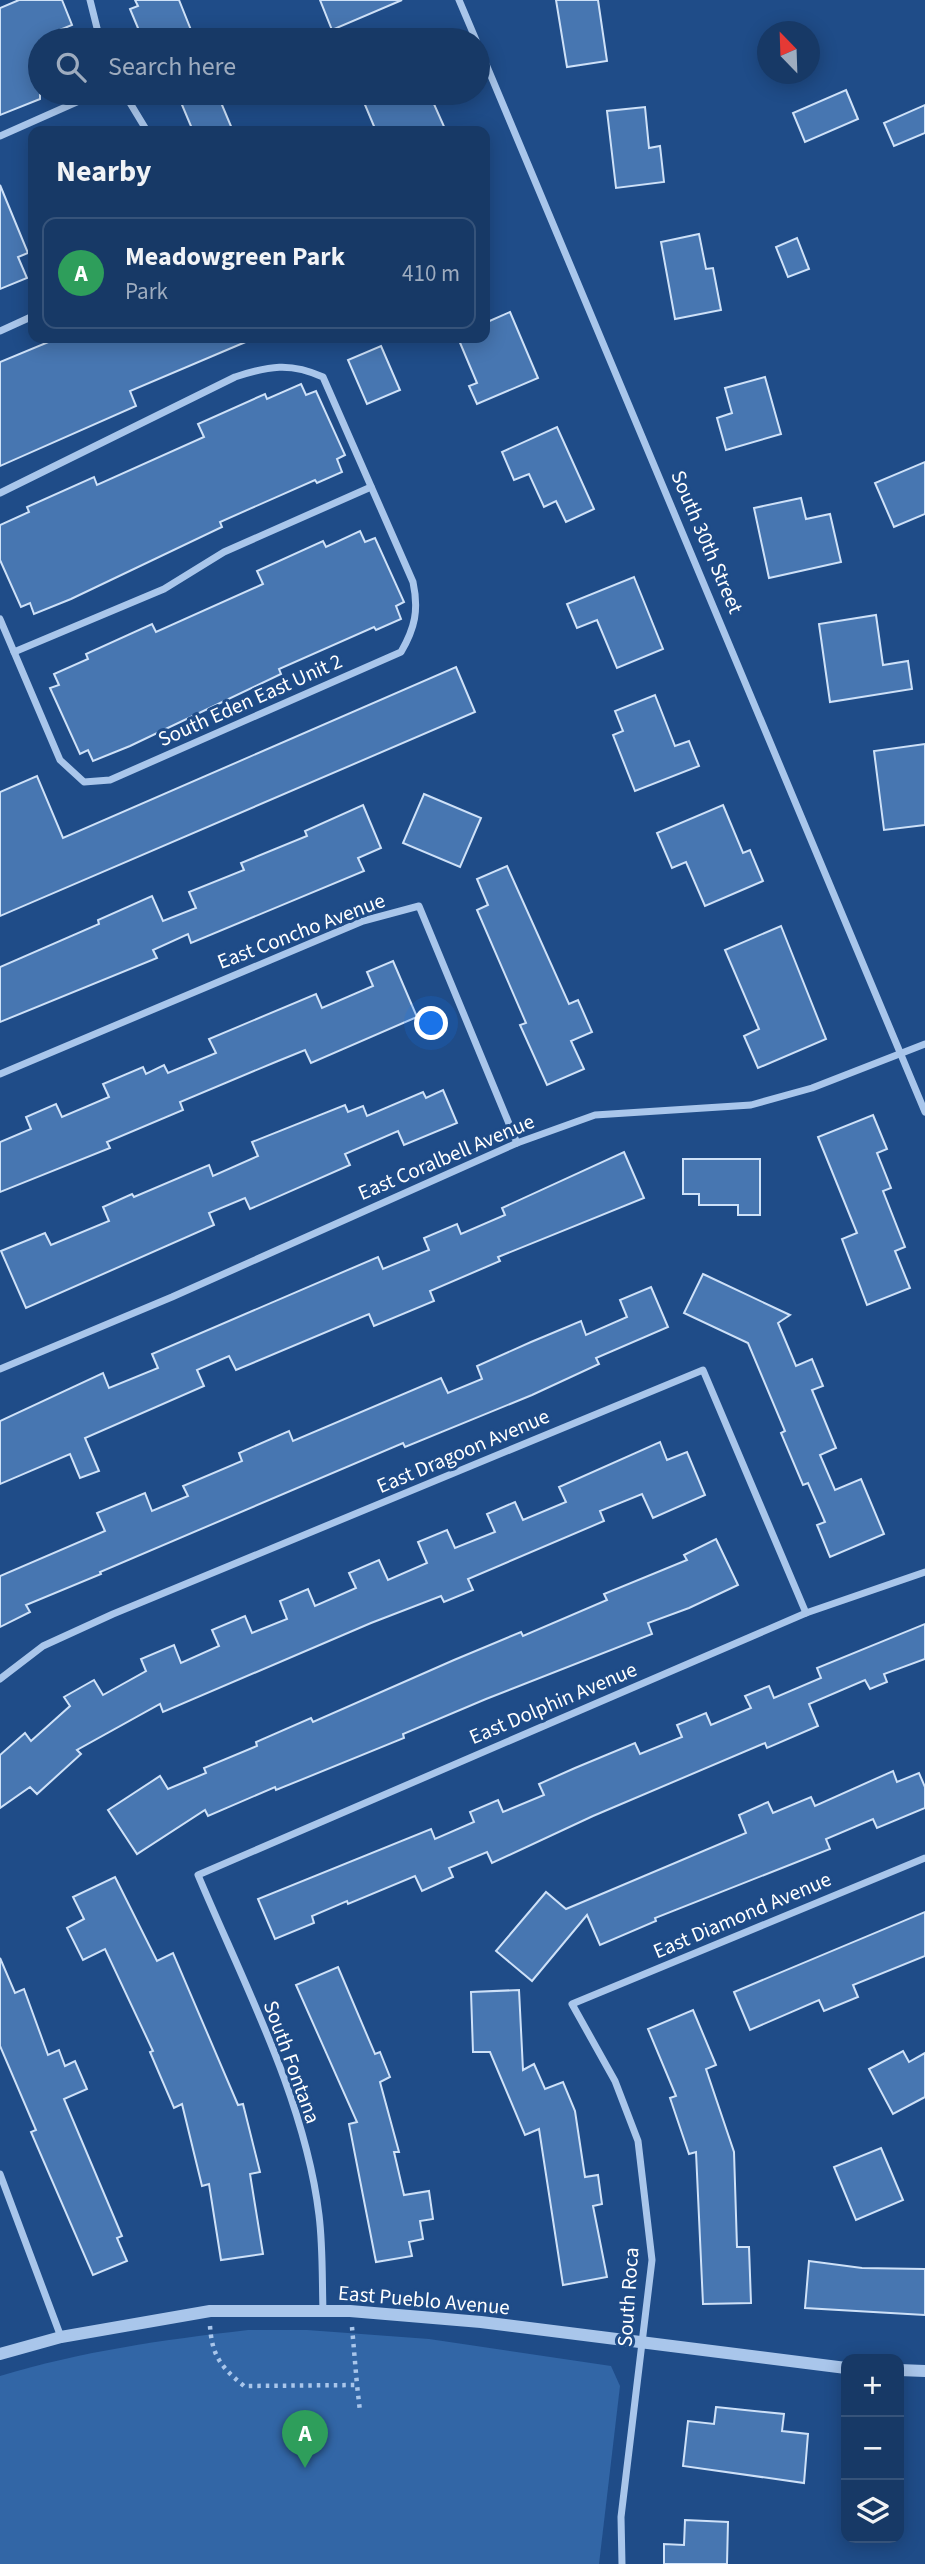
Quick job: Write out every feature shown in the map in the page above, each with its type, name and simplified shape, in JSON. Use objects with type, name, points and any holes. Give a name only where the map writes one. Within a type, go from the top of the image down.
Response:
[{"type":"street","points":[[90,0],[97,28]]},
{"type":"street","name":"South 30th Street","points":[[458,0],[471,28]]},
{"type":"street","name":"South 30th Street","points":[[490,73],[925,1112]]},
{"type":"street","points":[[0,136],[70,105]]},
{"type":"street","points":[[131,105],[144,126]]},
{"type":"street","points":[[0,331],[28,318]]},
{"type":"street","name":"South Eden East Unit 2","points":[[0,493],[235,377],[263,368],[300,367],[323,377],[413,582],[418,605],[414,629],[401,652],[110,780],[84,782],[60,760],[0,619]]},
{"type":"street","points":[[14,652],[164,589],[224,552],[371,487]]},
{"type":"street","name":"East Concho Avenue","points":[[0,1074],[363,920],[419,906],[517,1143]]},
{"type":"street","name":"East Coralbell Avenue","points":[[0,1369],[172,1297],[517,1143],[595,1115],[751,1105],[812,1088],[925,1044]]},
{"type":"street","name":"East Dragoon Avenue","points":[[0,1679],[43,1646],[113,1614],[703,1370],[806,1613]]},
{"type":"street","name":"East Dolphin Avenue","points":[[198,1875],[806,1613],[925,1572]]},
{"type":"street","name":"East Diamond Avenue","points":[[572,2004],[925,1858]]},
{"type":"street","name":"South Fontana","points":[[198,1875],[284,2078],[301,2137],[319,2215],[323,2311]]},
{"type":"street","name":"South Roca","points":[[572,2004],[615,2081],[638,2141],[652,2260],[644,2344],[621,2517],[622,2564]]},
{"type":"street","points":[[0,2174],[61,2337]]},
{"type":"street","name":"East Pueblo Avenue","points":[[0,2354],[61,2337],[210,2311],[350,2311],[481,2322],[841,2367]]},
{"type":"street","points":[[904,2370],[925,2371]]},
{"type":"path","points":[[210,2311],[212,2350],[219,2362],[244,2386],[357,2385]]},
{"type":"path","points":[[350,2311],[360,2410]]},
{"type":"shaded area","points":[[248,2330],[307,2330],[429,2339],[611,2366],[620,2386],[599,2564],[0,2564],[0,2376],[123,2347]]},
{"type":"building","points":[[19,0],[62,0],[72,25],[64,28],[28,28],[28,104],[0,115],[0,8]]},
{"type":"building","points":[[135,0],[179,0],[190,28],[138,28],[130,9],[138,6]]},
{"type":"building","points":[[320,0],[402,0],[337,28],[331,28]]},
{"type":"building","points":[[556,0],[598,0],[607,61],[567,67]]},
{"type":"building","points":[[846,90],[858,119],[805,142],[793,113]]},
{"type":"building","points":[[182,105],[222,105],[231,126],[191,126]]},
{"type":"building","points":[[365,105],[434,105],[444,126],[374,126]]},
{"type":"building","points":[[925,105],[925,133],[894,146],[884,123]]},
{"type":"building","points":[[645,107],[649,148],[660,146],[664,182],[616,188],[607,111]]},
{"type":"building","points":[[0,185],[28,253],[18,257],[27,278],[0,289]]},
{"type":"building","points":[[699,234],[706,269],[713,268],[721,310],[675,319],[661,242]]},
{"type":"building","points":[[797,238],[809,269],[788,277],[776,247]]},
{"type":"building","points":[[510,312],[538,378],[477,404],[469,386],[477,383],[460,343],[490,343],[490,321]]},
{"type":"building","points":[[46,343],[243,343],[130,391],[136,406],[0,466],[0,362]]},
{"type":"building","points":[[381,346],[400,390],[367,404],[348,360]]},
{"type":"building","points":[[765,377],[781,434],[726,450],[717,418],[732,413],[725,388]]},
{"type":"building","points":[[301,384],[306,395],[316,391],[345,455],[337,459],[342,472],[317,483],[315,480],[220,522],[222,527],[71,599],[34,614],[30,603],[21,607],[0,560],[0,525],[29,512],[27,507],[94,477],[97,485],[204,437],[198,424],[265,394],[267,399]]},
{"type":"building","points":[[557,427],[594,509],[566,522],[556,501],[544,507],[529,474],[514,480],[502,452]]},
{"type":"building","points":[[925,462],[925,514],[894,527],[875,483]]},
{"type":"building","points":[[801,498],[806,519],[830,514],[841,562],[769,578],[754,508]]},
{"type":"building","points":[[360,531],[365,542],[375,538],[404,602],[396,606],[401,619],[376,630],[374,627],[279,669],[281,674],[130,746],[93,761],[88,750],[80,754],[50,688],[59,685],[54,674],[88,659],[86,654],[152,624],[156,632],[263,584],[257,571],[323,541],[326,547]]},
{"type":"building","points":[[634,577],[663,649],[617,668],[597,620],[577,628],[567,604]]},
{"type":"building","points":[[876,615],[883,665],[908,661],[912,689],[830,702],[819,624]]},
{"type":"building","points":[[456,667],[475,712],[0,916],[0,792],[37,776],[63,838]]},
{"type":"building","points":[[655,695],[675,746],[689,741],[699,766],[635,791],[613,735],[623,731],[615,711]]},
{"type":"building","points":[[925,744],[925,825],[884,830],[874,751]]},
{"type":"building","points":[[424,794],[481,818],[460,867],[403,843]]},
{"type":"building","points":[[363,805],[381,848],[358,858],[364,871],[191,943],[188,934],[153,950],[157,958],[0,1022],[0,967],[99,924],[98,920],[152,896],[163,921],[196,908],[189,892],[244,870],[241,863],[307,836],[305,831]]},
{"type":"building","points":[[723,805],[743,853],[750,850],[763,881],[705,906],[686,862],[672,868],[657,833]]},
{"type":"building","points":[[507,866],[569,1004],[578,1000],[592,1032],[571,1041],[584,1069],[547,1085],[520,1025],[526,1023],[477,910],[488,905],[477,879]]},
{"type":"building","points":[[781,926],[826,1039],[758,1068],[744,1036],[759,1029],[725,950]]},
{"type":"building","points":[[393,961],[417,1017],[311,1063],[305,1050],[180,1102],[183,1110],[107,1142],[110,1148],[0,1192],[0,1142],[31,1129],[26,1117],[56,1104],[62,1117],[109,1097],[103,1084],[143,1067],[146,1074],[164,1065],[168,1073],[216,1053],[209,1039],[316,994],[322,1008],[373,986],[367,972]]},
{"type":"building","points":[[443,1090],[457,1123],[404,1145],[398,1131],[345,1154],[350,1165],[250,1209],[245,1198],[209,1213],[214,1225],[26,1308],[1,1251],[45,1233],[51,1245],[109,1221],[103,1207],[132,1194],[134,1197],[209,1165],[213,1176],[258,1156],[252,1142],[345,1105],[348,1112],[363,1106],[367,1116],[423,1092],[426,1098]]},
{"type":"building","points":[[873,1115],[887,1149],[877,1153],[891,1188],[883,1191],[905,1247],[895,1251],[910,1288],[867,1305],[842,1239],[857,1233],[818,1137]]},
{"type":"building","points":[[624,1152],[644,1198],[498,1257],[500,1261],[430,1291],[434,1301],[374,1326],[369,1314],[236,1370],[229,1356],[197,1370],[204,1386],[85,1438],[99,1471],[80,1478],[70,1454],[0,1484],[0,1421],[103,1373],[109,1388],[158,1368],[152,1354],[378,1257],[383,1269],[429,1250],[424,1238],[457,1224],[461,1234],[505,1215],[502,1208]]},
{"type":"building","points":[[683,1159],[760,1159],[760,1215],[738,1215],[738,1205],[699,1205],[699,1194],[683,1194]]},
{"type":"building","points":[[703,1274],[790,1315],[778,1323],[796,1366],[812,1359],[823,1386],[812,1390],[836,1448],[820,1455],[835,1490],[861,1479],[884,1534],[830,1557],[817,1525],[825,1522],[808,1483],[803,1485],[781,1433],[785,1431],[748,1343],[684,1313]]},
{"type":"building","points":[[651,1287],[668,1327],[596,1358],[599,1364],[532,1395],[405,1447],[403,1443],[100,1572],[101,1574],[26,1605],[30,1612],[0,1627],[0,1576],[105,1531],[97,1513],[145,1493],[152,1511],[188,1496],[183,1486],[242,1461],[239,1453],[289,1431],[293,1441],[441,1378],[448,1393],[482,1379],[477,1366],[531,1342],[581,1321],[586,1335],[627,1317],[620,1300]]},
{"type":"building","points":[[660,1442],[667,1460],[687,1452],[705,1495],[653,1518],[642,1494],[600,1511],[604,1521],[468,1579],[473,1590],[444,1602],[441,1596],[371,1623],[163,1712],[160,1704],[77,1750],[81,1754],[37,1794],[30,1787],[0,1808],[0,1755],[25,1733],[31,1741],[70,1706],[64,1697],[94,1680],[103,1695],[146,1671],[141,1659],[174,1645],[181,1663],[219,1646],[212,1630],[245,1616],[252,1633],[287,1619],[280,1601],[308,1589],[315,1606],[356,1588],[349,1573],[379,1560],[388,1580],[427,1563],[418,1542],[447,1530],[455,1548],[495,1532],[487,1514],[515,1502],[523,1520],[566,1502],[559,1487]]},
{"type":"building","points":[[716,1539],[738,1585],[689,1608],[648,1623],[652,1634],[486,1699],[403,1734],[404,1738],[276,1790],[275,1787],[208,1816],[205,1810],[137,1854],[108,1810],[160,1776],[168,1789],[206,1773],[204,1768],[257,1746],[256,1742],[311,1718],[313,1722],[521,1632],[523,1636],[607,1600],[604,1594],[687,1560],[684,1555]]},
{"type":"building","points":[[925,1624],[925,1659],[884,1674],[887,1682],[870,1689],[865,1680],[809,1704],[818,1726],[767,1748],[765,1743],[593,1816],[492,1863],[487,1852],[449,1868],[453,1877],[422,1891],[415,1876],[348,1904],[347,1901],[312,1916],[314,1923],[275,1939],[258,1899],[431,1829],[435,1839],[474,1822],[470,1812],[498,1800],[503,1812],[544,1795],[539,1784],[635,1743],[640,1754],[682,1737],[677,1725],[706,1713],[711,1725],[751,1708],[745,1696],[769,1686],[774,1698],[821,1678],[817,1668]]},
{"type":"building","points":[[893,1771],[897,1782],[919,1773],[925,1787],[925,1808],[877,1828],[873,1819],[826,1839],[830,1849],[655,1918],[656,1921],[600,1945],[587,1915],[532,1981],[496,1951],[546,1892],[566,1909],[746,1833],[739,1815],[768,1802],[773,1813],[811,1797],[815,1806]]},
{"type":"building","points":[[115,1877],[157,1961],[173,1953],[238,2105],[243,2104],[260,2172],[250,2174],[263,2254],[221,2260],[209,2184],[202,2186],[182,2104],[174,2108],[150,2052],[153,2051],[105,1949],[83,1960],[67,1928],[84,1919],[73,1897]]},
{"type":"building","points":[[925,1912],[925,1956],[853,1985],[858,1997],[824,2011],[819,2000],[750,2030],[734,1992]]},
{"type":"building","points":[[0,1958],[15,1993],[24,1989],[48,2055],[59,2050],[65,2066],[75,2061],[87,2089],[64,2099],[122,2236],[117,2238],[127,2261],[93,2275],[31,2132],[36,2130],[0,2046]]},
{"type":"building","points":[[338,1967],[375,2054],[380,2052],[390,2077],[380,2082],[399,2152],[394,2152],[404,2195],[429,2191],[433,2219],[420,2221],[423,2239],[409,2242],[412,2256],[376,2262],[349,2124],[357,2122],[296,1985]]},
{"type":"building","points":[[519,1990],[523,2070],[534,2064],[545,2089],[563,2082],[575,2111],[585,2177],[598,2175],[602,2204],[593,2206],[607,2277],[563,2285],[539,2129],[525,2135],[490,2052],[473,2052],[471,1992]]},
{"type":"building","points":[[693,2010],[716,2065],[706,2069],[734,2152],[737,2247],[749,2247],[751,2303],[703,2304],[696,2152],[689,2154],[670,2098],[676,2096],[648,2029]]},
{"type":"building","points":[[903,2051],[909,2062],[925,2053],[925,2097],[893,2114],[869,2069]]},
{"type":"building","points":[[881,2148],[903,2200],[856,2220],[834,2167]]},
{"type":"building","points":[[809,2261],[862,2268],[925,2269],[925,2315],[805,2308]]},
{"type":"building","points":[[716,2407],[784,2414],[782,2431],[808,2434],[804,2483],[683,2466],[688,2421],[714,2424]]},
{"type":"building","points":[[685,2520],[728,2522],[727,2564],[664,2564],[664,2544],[684,2545]]},
{"type":"place","name":"Meadowgreen Park","points":[[305,2468]]}]
